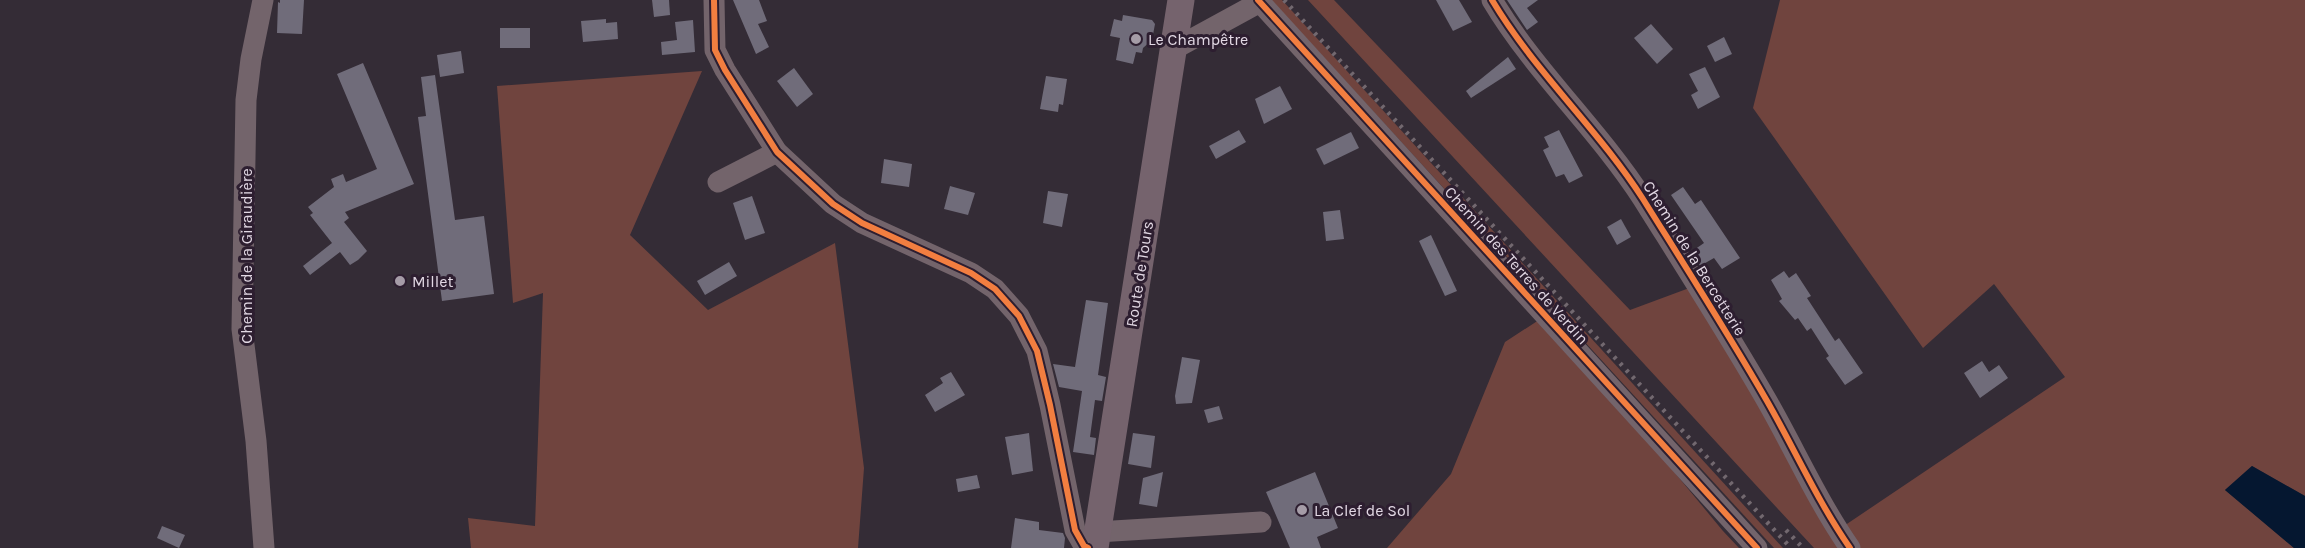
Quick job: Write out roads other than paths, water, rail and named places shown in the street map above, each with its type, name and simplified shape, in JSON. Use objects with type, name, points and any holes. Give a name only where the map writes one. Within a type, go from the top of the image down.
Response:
[{"type":"main road","name":"Route de Tours","points":[[1093,543],[1181,0]]},
{"type":"street","name":"Chemin de la Giraudière","points":[[263,0],[251,59],[246,100],[242,330],[256,441],[264,548]]},
{"type":"street","points":[[714,0],[715,50],[725,70],[777,152],[833,204],[862,223],[971,273],[994,289],[1019,316],[1037,351],[1075,530],[1084,546],[1261,522]]},
{"type":"street","name":"Chemin de la Bercetterie","points":[[1491,0],[1525,50],[1608,150],[1644,200],[1761,390],[1829,516],[1850,548]]},
{"type":"street","points":[[1174,49],[1259,1]]},
{"type":"street","name":"Chemin des Terres de Verdin","points":[[1259,1],[1757,548]]},
{"type":"street","points":[[718,182],[777,152]]},
{"type":"water","points":[[2252,466],[2305,496],[2305,548],[2294,548],[2225,490]]},
{"type":"railway","points":[[1284,0],[1791,548]]},
{"type":"railway","points":[[1786,530],[1803,548]]},
{"type":"place","name":"Le Champêtre","points":[[1136,39]]},
{"type":"place","name":"Millet","points":[[400,281]]},
{"type":"place","name":"La Clef de Sol","points":[[1302,510]]}]
